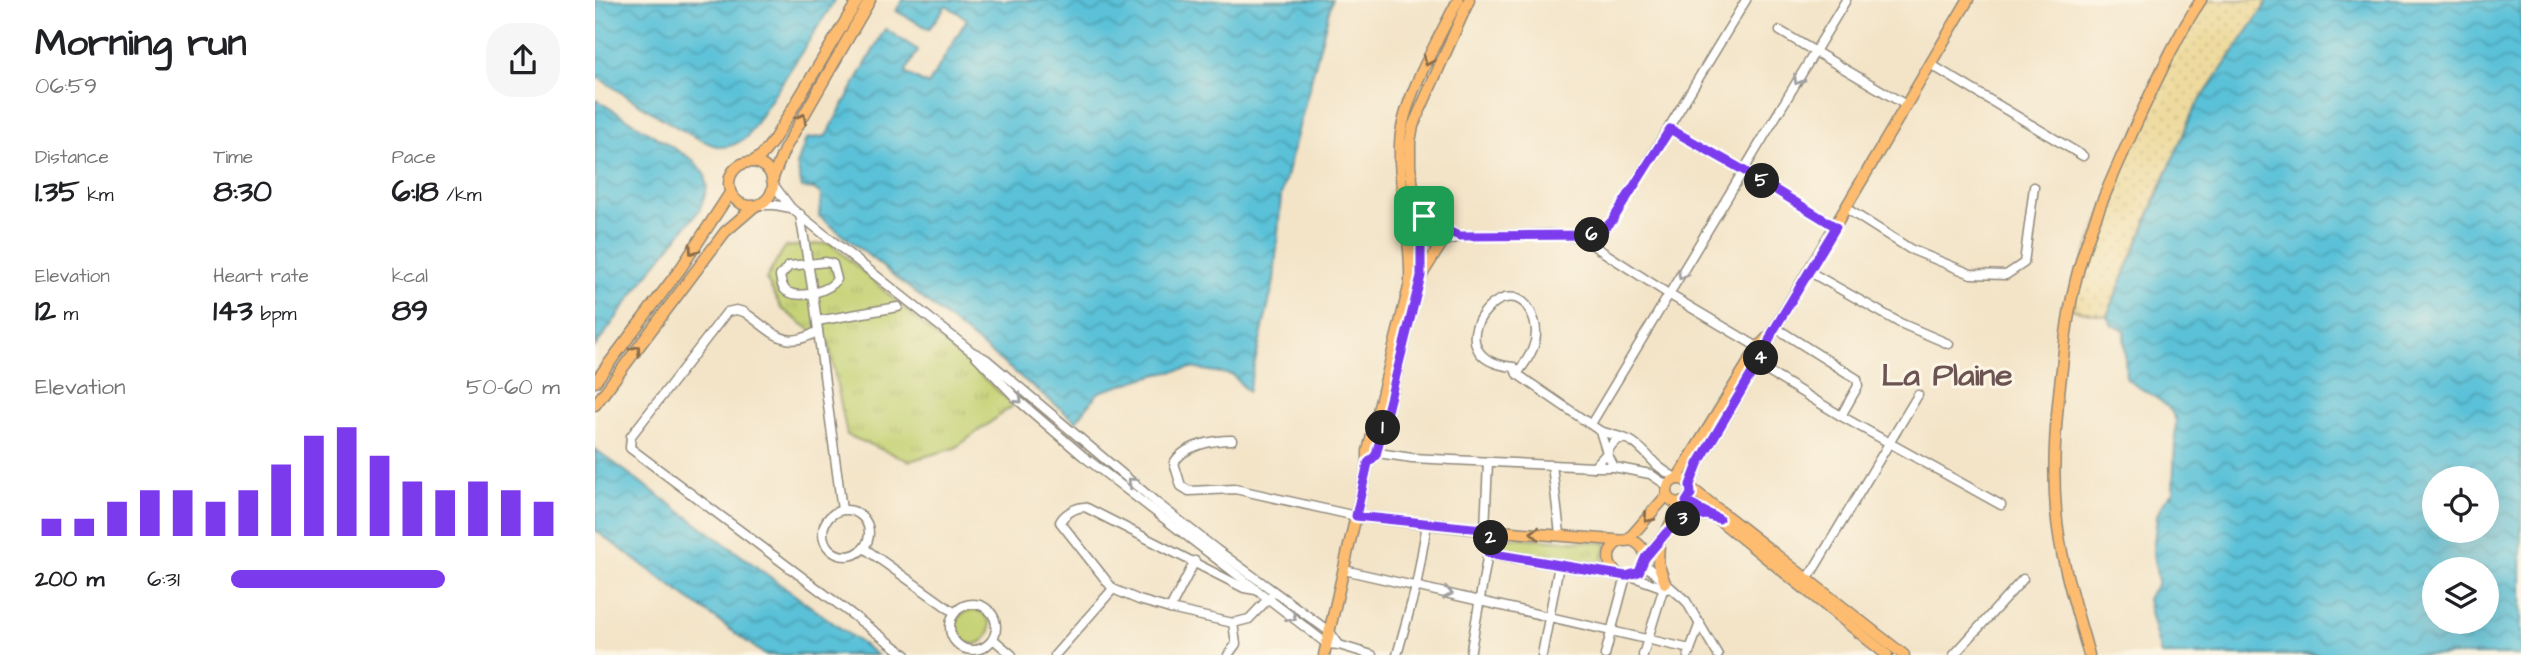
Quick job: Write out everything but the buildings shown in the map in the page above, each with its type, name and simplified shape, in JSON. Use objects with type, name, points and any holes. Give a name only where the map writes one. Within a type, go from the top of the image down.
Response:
[{"type":"main road","points":[[756,206],[740,204],[730,193],[728,185],[731,173],[741,164],[752,162],[762,155],[773,141],[858,0]]},
{"type":"main road","points":[[595,405],[725,232],[768,197],[784,150],[870,0]]},
{"type":"main road","points":[[1372,453],[1410,283],[1411,258],[1400,169],[1408,125],[1417,86],[1458,0]]},
{"type":"main road","points":[[1324,655],[1368,463],[1421,276],[1420,237],[1410,166],[1408,125],[1469,0]]},
{"type":"main road","points":[[1626,576],[1612,567],[1610,555],[1616,545],[1627,541],[1677,479],[1753,363],[1810,272],[1968,0]]},
{"type":"main road","points":[[2089,655],[2067,576],[2055,501],[2054,428],[2069,307],[2083,252],[2123,153],[2166,59],[2200,0]]},
{"type":"main road","points":[[752,162],[765,167],[773,182]]},
{"type":"main road","points":[[595,382],[681,268],[730,193]]},
{"type":"main road","points":[[1416,206],[1440,229]]},
{"type":"main road","points":[[1421,276],[1442,243]]},
{"type":"main road","points":[[1488,530],[1488,553],[1626,576],[1639,572],[1666,533],[1683,502],[1690,497],[1690,487],[1698,464],[1753,363]]},
{"type":"main road","points":[[1677,479],[1685,481],[1887,655]]},
{"type":"main road","points":[[1668,491],[1672,501],[1683,502],[1719,519],[1904,655]]},
{"type":"main road","points":[[1666,533],[1684,518],[1706,515],[1719,519]]},
{"type":"main road","points":[[1356,516],[1627,541],[1638,544],[1644,553],[1645,561]]},
{"type":"main road","points":[[1659,543],[1658,564],[1667,587]]},
{"type":"street","points":[[1420,237],[1442,243],[1459,236],[1580,236],[1602,231],[1612,221],[1670,129],[1747,0]]},
{"type":"street","points":[[1591,424],[1846,0]]},
{"type":"street","points":[[1780,31],[1906,104]]},
{"type":"street","points":[[1930,64],[2083,156]]},
{"type":"street","points":[[1670,129],[1836,227]]},
{"type":"street","points":[[773,182],[792,208],[971,351],[986,359],[1261,587],[1330,632],[1339,645]]},
{"type":"street","points":[[1847,209],[1910,249],[1971,274],[2006,275],[2024,263],[2034,187]]},
{"type":"street","points":[[756,206],[792,208]]},
{"type":"street","points":[[800,214],[842,510]]},
{"type":"street","points":[[1407,239],[1440,229],[1459,236]]},
{"type":"street","points":[[1580,236],[1670,295],[1762,349]]},
{"type":"street","points":[[808,263],[833,264],[836,269],[835,284],[813,293],[787,292],[782,286],[780,276],[789,266],[808,263]]},
{"type":"street","points":[[1810,272],[1900,323],[1949,344]]},
{"type":"street","points":[[1517,374],[1531,354],[1536,337],[1536,323],[1522,301],[1513,298],[1501,299],[1482,313],[1475,335],[1483,355],[1493,362],[1514,367],[1517,374],[1600,431],[1627,438],[1677,479]]},
{"type":"street","points":[[817,321],[898,307]]},
{"type":"street","points":[[818,331],[796,342],[786,340],[744,312],[727,312],[631,436],[630,448],[906,655]]},
{"type":"street","points":[[1774,330],[1857,379],[1858,386],[1841,416]]},
{"type":"street","points":[[1753,363],[1841,416],[2001,505]]},
{"type":"street","points":[[1805,584],[1919,395]]},
{"type":"street","points":[[1600,431],[1615,467]]},
{"type":"street","points":[[1594,467],[1613,442],[1627,438]]},
{"type":"street","points":[[1232,440],[1216,440],[1178,456],[1174,463],[1181,486],[1189,491],[1235,489],[1356,516]]},
{"type":"street","points":[[1372,453],[1488,462],[1615,467],[1650,474],[1668,491]]},
{"type":"street","points":[[1488,462],[1488,530]]},
{"type":"street","points":[[1552,465],[1560,534]]},
{"type":"street","points":[[1650,474],[1657,471],[1658,466]]},
{"type":"street","points":[[1261,587],[1244,587],[1091,510],[1079,507],[1062,517],[1061,525],[1113,589],[1170,609],[1233,623],[1249,619],[1272,595]]},
{"type":"street","points":[[842,510],[856,512],[866,522],[869,535],[864,548],[844,557],[830,551],[825,545],[825,523],[842,510]]},
{"type":"street","points":[[1397,655],[1416,587],[1427,524]]},
{"type":"street","points":[[864,548],[955,613]]},
{"type":"street","points":[[1470,655],[1488,553]]},
{"type":"street","points":[[1170,609],[1195,561]]},
{"type":"street","points":[[1645,561],[1667,587],[1686,601],[1718,655]]},
{"type":"street","points":[[1542,655],[1559,565]]},
{"type":"street","points":[[1344,570],[1480,599],[1647,639],[1689,652],[1700,622]]},
{"type":"street","points":[[1605,655],[1626,576],[1667,587]]},
{"type":"street","points":[[1954,655],[2023,579]]},
{"type":"street","points":[[1643,655],[1667,587]]},
{"type":"street","points":[[1055,655],[1113,589]]},
{"type":"street","points":[[1272,595],[1327,644],[1372,655]]},
{"type":"street","points":[[976,604],[989,611],[996,624],[993,639],[981,648],[967,649],[960,645],[950,626],[955,613],[968,605],[976,604]]},
{"type":"street","points":[[1228,655],[1236,644],[1233,623]]},
{"type":"street","points":[[993,639],[1011,655]]},
{"type":"green space","points":[[830,243],[1014,405],[955,448],[909,461],[847,435],[829,344],[781,308],[766,279],[785,247]]},
{"type":"green space","points":[[1505,537],[1607,543],[1603,555],[1605,568],[1503,551]]},
{"type":"green space","points":[[973,610],[985,615],[990,627],[985,639],[973,644],[961,639],[956,627],[961,615]]},
{"type":"sand","points":[[2202,0],[2269,0],[2166,173],[2107,316],[2071,309],[2085,255],[2171,49]]},
{"type":"water","points":[[595,0],[835,0],[747,137],[722,147],[678,128],[595,76]]},
{"type":"water","points":[[903,0],[1332,0],[1281,196],[1274,281],[1248,392],[1233,375],[1191,368],[1154,375],[1099,392],[1076,421],[819,216],[821,194],[814,189],[802,188],[797,165],[806,139],[826,136],[885,29],[918,50],[905,73],[928,85],[967,19],[946,5],[929,29],[896,11]]},
{"type":"water","points":[[2269,0],[2521,0],[2521,655],[2161,655],[2147,600],[2158,581],[2153,552],[2157,516],[2162,504],[2173,492],[2176,420],[2167,406],[2126,378],[2124,330],[2112,325],[2107,316],[2193,111]]},
{"type":"water","points":[[595,99],[693,160],[705,174],[707,188],[700,209],[595,347]]},
{"type":"water","points":[[595,449],[877,655],[765,655],[595,530]]},
{"type":"district","name":"La Plaine","points":[[1947,375]]},
{"type":"route","points":[[1670,129],[1836,227],[1698,464],[1690,485],[1691,494],[1686,502],[1719,519],[1706,515],[1684,518],[1666,533],[1645,558],[1639,572],[1626,576],[1488,553],[1492,530],[1356,516],[1368,463],[1376,455],[1421,276],[1421,242],[1416,206],[1424,216],[1440,229],[1459,236],[1591,235],[1602,231],[1612,221],[1670,129]]}]
